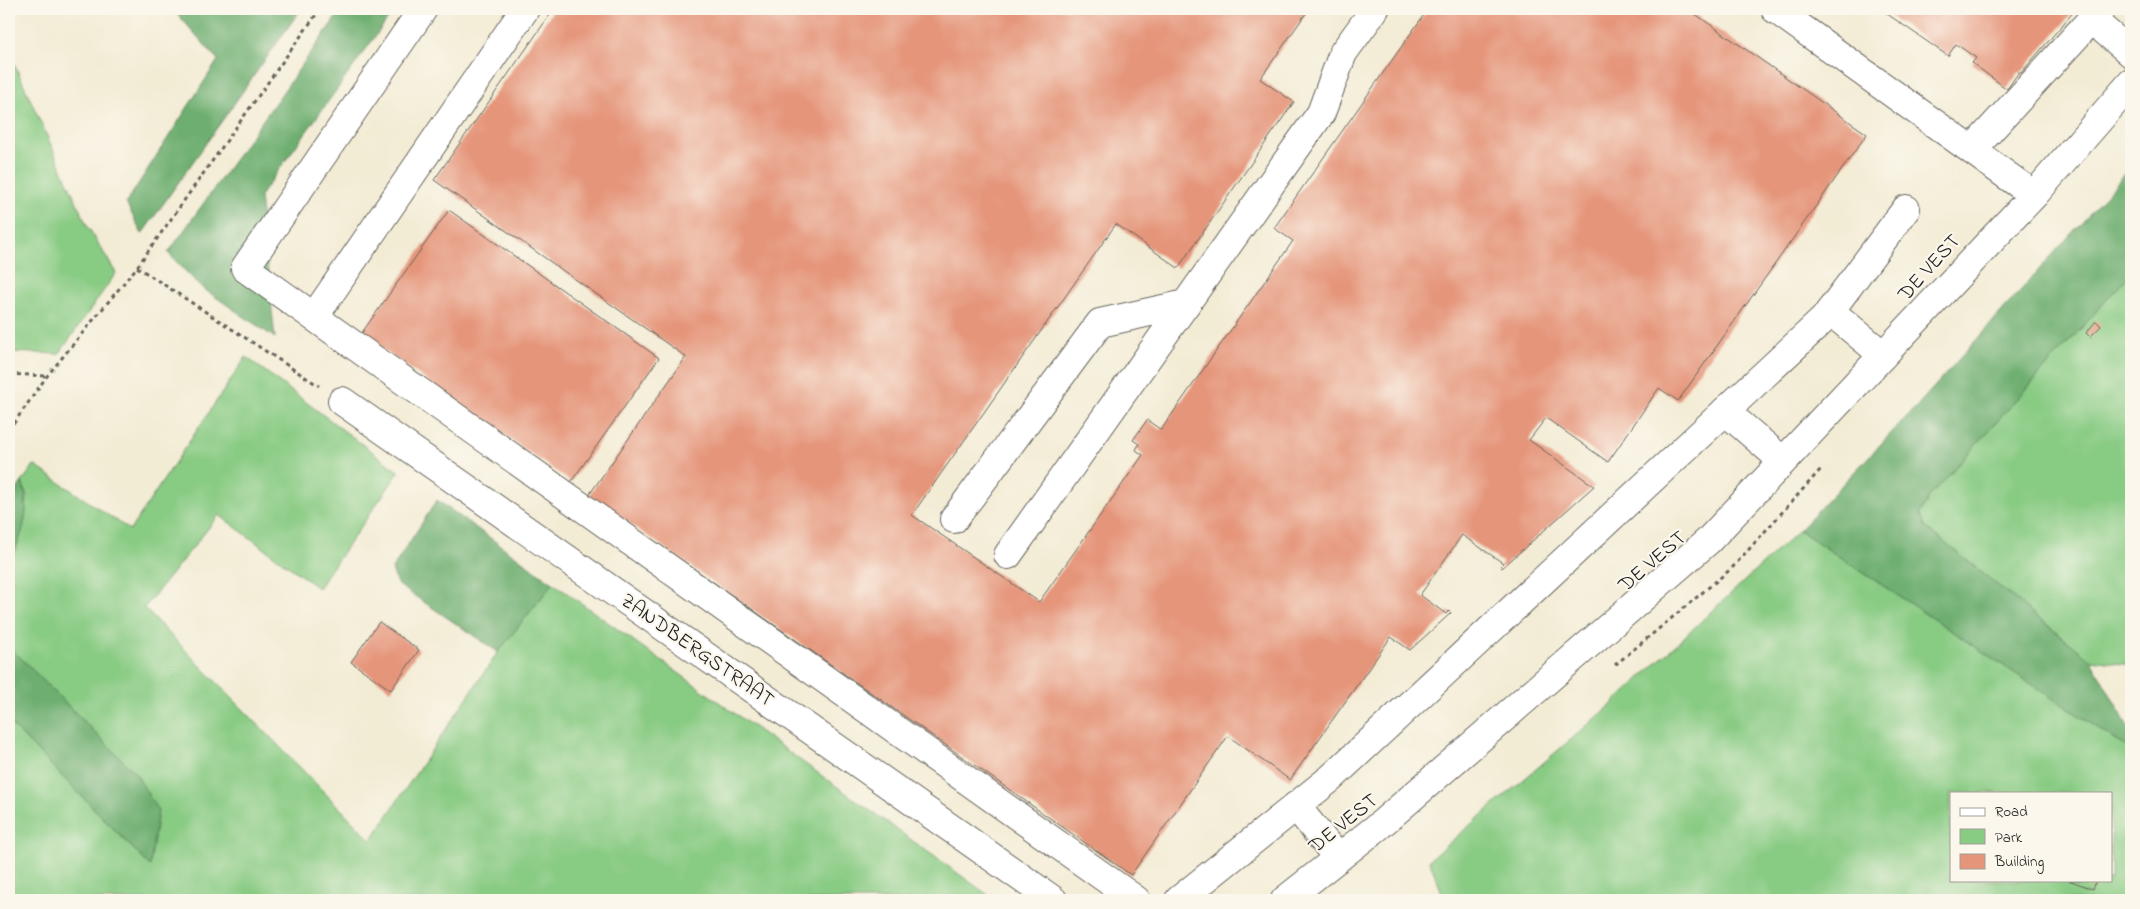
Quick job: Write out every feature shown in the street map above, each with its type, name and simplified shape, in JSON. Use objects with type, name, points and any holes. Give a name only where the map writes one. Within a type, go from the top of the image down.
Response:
[{"type":"street","points":[[423,9],[245,268],[1136,900]]},
{"type":"street","points":[[314,317],[525,9]]},
{"type":"street","points":[[1008,555],[1321,114],[1343,53],[1376,9]]},
{"type":"street","points":[[1775,9],[2034,195]]},
{"type":"street","points":[[1972,150],[2096,14],[2131,52]]},
{"type":"street","name":"DE VEST","points":[[1285,900],[1338,858],[1571,661],[1694,553],[2034,195],[2131,83]]},
{"type":"street","points":[[1178,900],[1331,778],[1824,319],[1906,209]]},
{"type":"street","points":[[954,519],[1100,322],[1186,304]]},
{"type":"street","points":[[1830,311],[1884,355]]},
{"type":"street","name":"ZANDBERGSTRAAT","points":[[342,401],[1053,900]]},
{"type":"street","points":[[1725,411],[1783,461]]},
{"type":"street","points":[[1296,806],[1338,858]]},
{"type":"path","points":[[9,430],[47,376],[137,267],[320,9]]},
{"type":"path","points":[[137,267],[342,401]]},
{"type":"path","points":[[9,374],[47,376]]},
{"type":"green space","points":[[173,9],[301,9],[142,234],[126,203],[218,60]]},
{"type":"green space","points":[[342,9],[395,9],[260,196],[275,338],[201,287],[168,253]]},
{"type":"green space","points":[[9,52],[87,225],[116,273],[59,354],[9,352]]},
{"type":"green space","points":[[2131,167],[2131,273],[1929,497],[1920,514],[1925,527],[2091,660],[2131,732],[2131,750],[1799,530],[1917,406]]},
{"type":"green space","points":[[2131,273],[2131,665],[2091,660],[1925,527],[1920,514],[1929,497]]},
{"type":"green space","points":[[246,357],[399,472],[318,588],[219,515],[144,608],[371,840],[498,652],[553,583],[995,900],[9,900],[9,722],[150,866],[136,774],[9,646],[9,563],[25,518],[27,496],[22,482],[34,465],[130,530]]},
{"type":"green space","points":[[22,482],[25,492],[26,513],[18,544],[9,563],[9,501]]},
{"type":"green space","points":[[437,500],[553,583],[498,652],[397,584],[392,569]]},
{"type":"green space","points":[[1799,530],[2131,750],[2131,900],[1445,900],[1429,860],[1609,707]]},
{"type":"green space","points":[[9,646],[136,774],[158,811],[150,866],[9,722]]},
{"type":"building","points":[[554,9],[1309,9],[1260,79],[1294,102],[1178,268],[1116,224],[912,515],[1039,602],[1143,455],[1136,450],[1139,444],[1133,440],[1147,420],[1161,430],[1293,241],[1274,228],[1428,9],[1688,9],[1867,134],[1678,401],[1659,388],[1608,462],[1546,418],[1529,440],[1594,486],[1502,568],[1500,566],[1503,563],[1462,535],[1420,595],[1446,614],[1449,611],[1451,613],[1410,650],[1391,637],[1290,780],[1228,736],[1131,875],[589,495],[686,357],[434,180]]},
{"type":"building","points":[[1880,9],[2076,9],[2021,73],[2019,72],[2007,89],[1972,63],[1976,58],[1956,44],[1948,56]]},
{"type":"building","points":[[449,210],[659,358],[571,482],[361,334]]},
{"type":"building","points":[[2096,321],[2101,326],[2090,337],[2086,333]]},
{"type":"building","points":[[379,622],[419,650],[391,690],[351,662]]},
{"type":"building","points":[[2074,882],[2095,882],[2093,889]]}]
